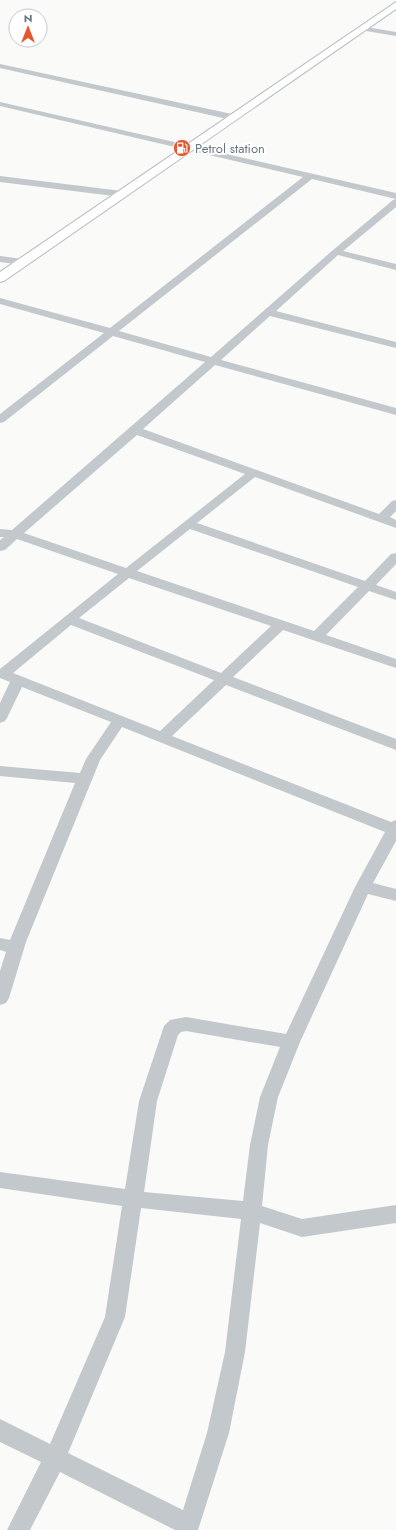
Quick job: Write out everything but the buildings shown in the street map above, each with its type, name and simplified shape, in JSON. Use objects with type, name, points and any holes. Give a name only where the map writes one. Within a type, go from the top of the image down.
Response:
[{"type":"main road","points":[[0,278],[232,117],[396,6]]},
{"type":"street","points":[[363,28],[396,34]]},
{"type":"street","points":[[0,66],[232,117]]},
{"type":"street","points":[[0,104],[396,196]]},
{"type":"street","points":[[0,420],[310,176]]},
{"type":"street","points":[[0,179],[122,194]]},
{"type":"street","points":[[0,547],[214,361],[336,252],[396,202]]},
{"type":"street","points":[[336,252],[396,267]]},
{"type":"street","points":[[0,259],[23,262]]},
{"type":"street","points":[[0,301],[396,412]]},
{"type":"street","points":[[268,312],[396,345]]},
{"type":"street","points":[[135,430],[396,524]]},
{"type":"street","points":[[0,718],[7,676],[70,619],[253,473]]},
{"type":"street","points":[[382,518],[396,504]]},
{"type":"street","points":[[188,524],[396,596]]},
{"type":"street","points":[[0,533],[14,534],[129,572],[279,626],[396,664]]},
{"type":"street","points":[[316,637],[396,557]]},
{"type":"street","points":[[70,619],[396,745]]},
{"type":"street","points":[[162,737],[279,626]]},
{"type":"street","points":[[0,1430],[189,1528],[218,1433],[235,1352],[259,1145],[269,1097],[291,1042],[363,887],[395,829],[7,676]]},
{"type":"street","points":[[0,998],[8,946],[93,759],[119,721]]},
{"type":"street","points":[[0,771],[85,779]]},
{"type":"street","points":[[363,887],[396,895]]},
{"type":"street","points":[[18,1530],[56,1458],[115,1317],[148,1101],[170,1031],[176,1025],[186,1024],[291,1042]]},
{"type":"street","points":[[0,1180],[133,1199],[251,1211],[292,1226],[302,1228],[396,1214]]},
{"type":"place","name":"Petrol station","points":[[182,148]]}]
